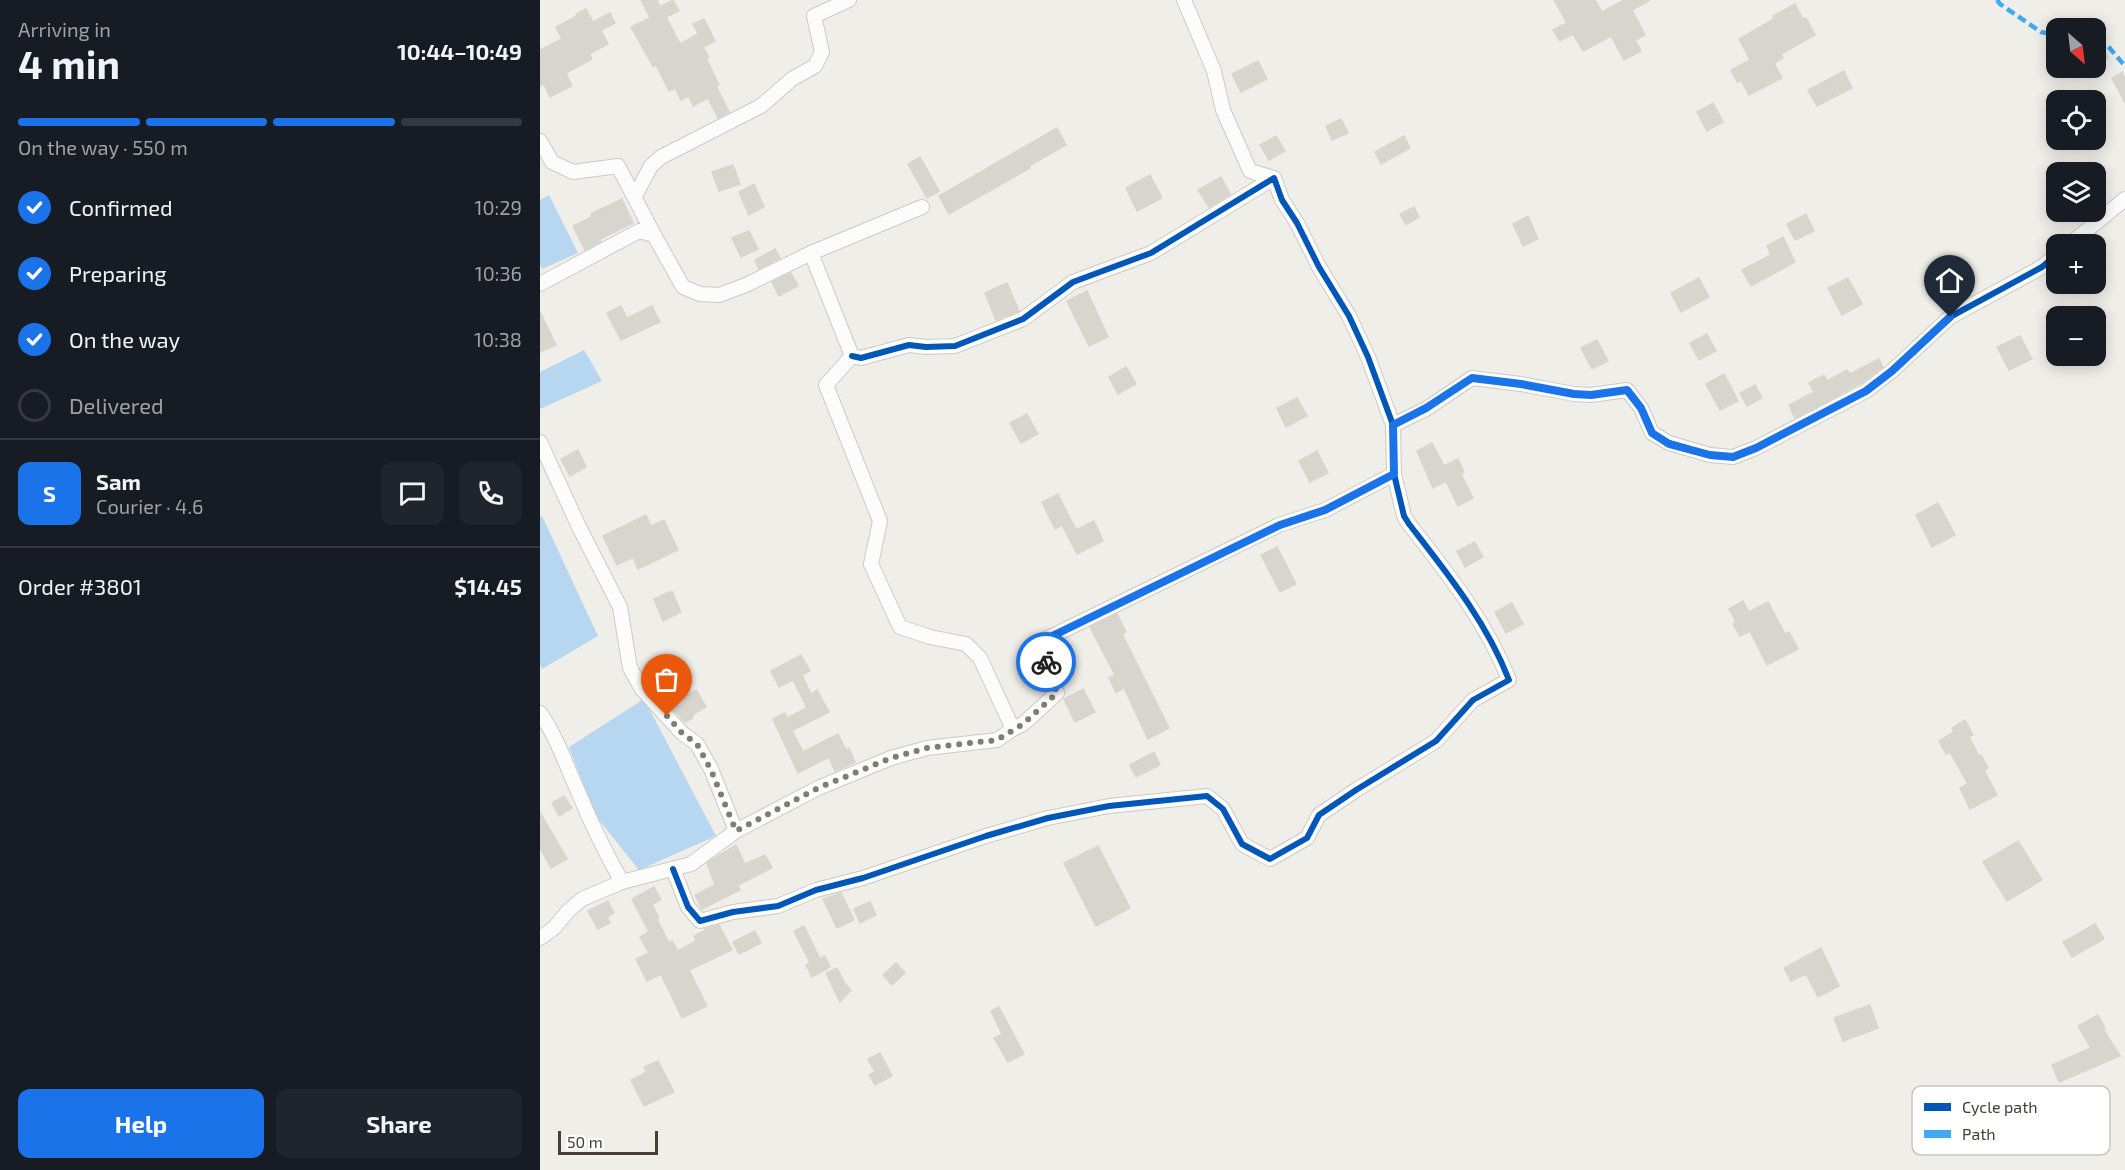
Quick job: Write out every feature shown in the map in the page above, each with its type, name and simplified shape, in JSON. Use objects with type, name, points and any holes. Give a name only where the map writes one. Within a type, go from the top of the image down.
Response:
[{"type":"street","points":[[635,196],[651,166],[661,157],[761,106],[792,79],[815,66],[822,52],[814,16],[849,0]]},
{"type":"street","points":[[1184,0],[1214,71],[1223,110],[1250,171],[1274,178]]},
{"type":"street","points":[[540,141],[552,162],[573,172],[618,166],[683,286],[700,294],[719,295],[746,285],[811,253],[922,207]]},
{"type":"street","points":[[852,357],[861,358],[909,345],[955,346],[1023,319],[1073,282],[1151,253],[1274,178]]},
{"type":"street","points":[[674,869],[688,907],[700,921],[733,912],[778,906],[816,890],[863,878],[986,836],[1048,818],[1109,806],[1207,796],[1223,809],[1242,844],[1270,859],[1307,838],[1319,815],[1436,741],[1473,700],[1509,680],[1498,653],[1464,595],[1404,516],[1394,474],[1393,425],[1368,357],[1349,316],[1319,267],[1298,223],[1282,201],[1274,178]]},
{"type":"street","points":[[2082,234],[2125,199]]},
{"type":"street","points":[[540,284],[639,231],[654,235]]},
{"type":"street","points":[[811,253],[852,357]]},
{"type":"street","points":[[1393,425],[1426,408],[1472,378],[1574,394],[1591,395],[1627,390],[1641,408],[1652,433],[1669,444],[1710,455],[1733,457],[1756,448],[1866,391],[1892,371],[1950,317],[2046,264]]},
{"type":"street","points":[[852,357],[826,385],[880,521],[871,564],[900,627],[930,637],[966,644],[980,658],[1013,729]]},
{"type":"street","points":[[540,442],[579,527],[620,607],[630,668],[642,689],[682,733],[697,744],[711,770],[736,831]]},
{"type":"street","points":[[540,938],[554,928],[582,899],[622,882],[692,864],[736,831],[818,788],[891,758],[927,748],[997,740],[1023,724],[1057,693],[1040,642],[1280,525],[1325,510],[1394,474]]},
{"type":"street","points":[[540,713],[561,749],[599,841],[622,882]]},
{"type":"water","points":[[549,195],[578,253],[542,269],[540,264],[540,200]]},
{"type":"water","points":[[584,350],[602,381],[540,409],[540,372]]},
{"type":"water","points":[[542,516],[598,636],[542,669],[540,665],[540,517]]},
{"type":"water","points":[[644,699],[716,836],[639,870],[595,815],[569,747]]},
{"type":"building","points":[[641,0],[657,0],[660,7],[673,0],[679,11],[666,17],[680,44],[698,34],[693,24],[704,19],[715,41],[703,47],[719,85],[716,86],[729,112],[718,118],[708,98],[693,106],[689,96],[681,100],[675,88],[669,91],[656,65],[653,66],[631,27],[650,18]]},
{"type":"building","points":[[1554,0],[1595,0],[1602,12],[1624,0],[1650,0],[1632,10],[1645,35],[1635,40],[1641,51],[1624,60],[1611,36],[1583,51],[1573,34],[1560,41],[1553,30],[1567,23]]},
{"type":"building","points":[[1795,4],[1815,35],[1781,54],[1783,58],[1774,63],[1782,78],[1749,95],[1741,80],[1737,82],[1731,70],[1750,60],[1739,39]]},
{"type":"building","points":[[586,9],[593,22],[610,13],[615,23],[601,30],[608,44],[589,54],[592,59],[566,73],[572,86],[550,97],[544,84],[540,86],[540,50],[562,39],[556,27]]},
{"type":"building","points":[[1258,61],[1267,79],[1241,92],[1232,74]]},
{"type":"building","points":[[1844,71],[1852,88],[1817,106],[1808,90]]},
{"type":"building","points":[[2122,72],[2125,79],[2125,103],[2112,78]]},
{"type":"building","points":[[1713,103],[1723,122],[1707,131],[1697,112]]},
{"type":"building","points":[[1341,119],[1348,133],[1332,140],[1326,126]]},
{"type":"building","points":[[1057,128],[1066,145],[949,214],[939,196]]},
{"type":"building","points":[[1276,136],[1285,151],[1269,160],[1260,145]]},
{"type":"building","points":[[1404,136],[1410,148],[1381,164],[1375,152]]},
{"type":"building","points":[[920,157],[939,191],[927,198],[908,164]]},
{"type":"building","points":[[733,165],[740,184],[719,191],[712,172]]},
{"type":"building","points":[[1150,175],[1162,198],[1137,211],[1126,188]]},
{"type":"building","points":[[1221,177],[1230,194],[1209,207],[1198,190]]},
{"type":"building","points":[[754,184],[764,207],[749,215],[739,192]]},
{"type":"building","points":[[622,199],[633,223],[600,239],[601,241],[585,250],[573,226],[592,217],[591,214]]},
{"type":"building","points":[[1414,207],[1419,217],[1406,225],[1400,214]]},
{"type":"building","points":[[1806,214],[1814,231],[1795,240],[1787,224]]},
{"type":"building","points":[[1528,216],[1538,239],[1523,246],[1513,224]]},
{"type":"building","points":[[749,231],[758,249],[741,257],[732,238]]},
{"type":"building","points":[[1783,237],[1795,262],[1751,286],[1742,270],[1771,255],[1767,246]]},
{"type":"building","points":[[775,249],[780,258],[759,269],[755,260]]},
{"type":"building","points":[[791,273],[798,286],[779,296],[772,282]]},
{"type":"building","points":[[1699,278],[1709,297],[1681,312],[1671,293]]},
{"type":"building","points":[[1848,278],[1862,304],[1842,315],[1828,288]]},
{"type":"building","points":[[1007,283],[1019,311],[996,320],[985,293]]},
{"type":"building","points":[[1087,291],[1108,337],[1089,346],[1067,301]]},
{"type":"building","points":[[621,306],[627,318],[652,306],[660,322],[621,340],[607,313]]},
{"type":"building","points":[[540,312],[556,345],[540,352]]},
{"type":"building","points":[[1707,334],[1716,351],[1699,360],[1690,343]]},
{"type":"building","points":[[2020,336],[2032,359],[2009,370],[1997,347]]},
{"type":"building","points":[[1597,340],[1608,361],[1592,369],[1581,348]]},
{"type":"building","points":[[1879,359],[1883,367],[1861,383],[1795,418],[1789,405],[1814,392],[1809,383],[1824,375],[1827,381],[1847,370],[1850,374]]},
{"type":"building","points":[[1126,367],[1136,384],[1118,394],[1109,377]]},
{"type":"building","points":[[1724,374],[1738,401],[1720,410],[1706,384]]},
{"type":"building","points":[[1755,385],[1762,398],[1747,406],[1740,393]]},
{"type":"building","points":[[1297,398],[1307,416],[1286,427],[1277,408]]},
{"type":"building","points":[[1027,414],[1038,434],[1021,443],[1010,423]]},
{"type":"building","points":[[1432,443],[1444,466],[1458,459],[1464,472],[1461,474],[1473,498],[1458,506],[1446,481],[1433,488],[1417,451]]},
{"type":"building","points":[[578,450],[586,467],[570,476],[561,459]]},
{"type":"building","points":[[1317,451],[1328,473],[1310,482],[1299,461]]},
{"type":"building","points":[[1058,494],[1076,530],[1094,521],[1103,541],[1077,554],[1062,525],[1055,529],[1042,502]]},
{"type":"building","points":[[1938,503],[1955,535],[1932,547],[1916,515]]},
{"type":"building","points":[[646,515],[651,526],[664,520],[678,550],[638,569],[633,557],[617,565],[603,536]]},
{"type":"building","points":[[1475,542],[1483,557],[1465,567],[1457,551]]},
{"type":"building","points":[[1277,547],[1296,584],[1280,592],[1261,555]]},
{"type":"building","points":[[672,591],[681,612],[663,621],[654,599]]},
{"type":"building","points":[[1743,601],[1749,612],[1768,602],[1785,634],[1789,632],[1798,649],[1767,665],[1750,631],[1740,636],[1733,624],[1736,622],[1729,609]]},
{"type":"building","points":[[1512,603],[1523,624],[1506,633],[1495,612]]},
{"type":"building","points":[[1117,614],[1126,632],[1122,634],[1169,728],[1148,739],[1124,688],[1116,692],[1109,678],[1115,675],[1090,627]]},
{"type":"building","points":[[801,655],[810,671],[802,675],[811,694],[817,690],[829,712],[793,732],[803,752],[838,734],[846,750],[849,748],[855,762],[835,771],[829,757],[798,773],[773,719],[785,713],[787,718],[807,708],[793,680],[779,687],[771,671]]},
{"type":"building","points":[[1083,689],[1095,712],[1075,722],[1064,699]]},
{"type":"building","points":[[696,690],[706,707],[685,722],[667,702],[680,694],[682,698]]},
{"type":"building","points":[[1965,720],[1973,735],[1969,737],[1988,768],[1984,770],[1997,795],[1970,809],[1960,788],[1968,784],[1950,752],[1946,754],[1939,741],[1954,732],[1952,728]]},
{"type":"building","points":[[1154,752],[1160,765],[1136,777],[1130,765]]},
{"type":"building","points":[[564,796],[572,808],[559,816],[552,803]]},
{"type":"building","points":[[540,812],[567,859],[551,868],[540,848]]},
{"type":"building","points":[[2018,841],[2042,880],[2007,901],[1983,862]]},
{"type":"building","points":[[736,845],[745,864],[765,855],[772,868],[738,885],[740,890],[702,909],[695,895],[715,885],[707,863]]},
{"type":"building","points":[[1098,846],[1130,908],[1096,926],[1064,863]]},
{"type":"building","points":[[654,887],[661,900],[652,904],[659,918],[657,919],[669,943],[672,941],[678,951],[696,941],[694,936],[705,929],[719,925],[732,950],[689,970],[707,1006],[682,1018],[661,974],[647,981],[636,959],[649,953],[640,937],[649,932],[632,899]]},
{"type":"building","points":[[841,893],[854,920],[837,928],[823,899]]},
{"type":"building","points":[[608,901],[614,913],[607,917],[610,923],[598,929],[588,911]]},
{"type":"building","points":[[870,902],[876,915],[860,923],[854,909]]},
{"type":"building","points":[[2095,924],[2104,939],[2072,957],[2063,942]]},
{"type":"building","points":[[804,926],[820,959],[825,956],[830,967],[812,977],[806,965],[810,963],[794,931]]},
{"type":"building","points":[[755,931],[761,943],[739,954],[733,942]]},
{"type":"building","points":[[1821,948],[1839,986],[1818,997],[1806,974],[1791,981],[1784,968]]},
{"type":"building","points":[[896,963],[905,973],[892,985],[883,975]]},
{"type":"building","points":[[837,968],[845,984],[851,990],[840,1002],[826,973]]},
{"type":"building","points":[[1870,1005],[1878,1028],[1843,1041],[1834,1018]]},
{"type":"building","points":[[999,1007],[1024,1054],[1008,1062],[994,1038],[1002,1034],[991,1011]]},
{"type":"building","points":[[2098,1015],[2105,1028],[2103,1029],[2120,1056],[2059,1082],[2052,1065],[2091,1048],[2078,1026]]},
{"type":"building","points":[[880,1053],[892,1076],[875,1085],[869,1075],[875,1072],[868,1059]]},
{"type":"building","points":[[658,1061],[674,1092],[644,1106],[631,1080],[647,1072],[644,1067]]},
{"type":"marked path","points":[[1997,0],[2041,32],[2046,33]]},
{"type":"marked path","points":[[2106,45],[2125,66]]},
{"type":"cycle path","points":[[673,869],[688,907],[700,921],[733,912],[778,906],[816,890],[863,878],[986,836],[1048,818],[1109,806],[1207,796],[1223,809],[1242,844],[1270,859],[1307,838],[1319,815],[1436,741],[1473,700],[1509,680],[1500,658],[1477,618],[1404,516],[1394,474],[1393,425],[1368,357],[1349,316],[1282,200],[1274,178],[1151,253],[1073,282],[1023,319],[955,346],[909,345],[861,358],[852,356]]},
{"type":"cycle path","points":[[1393,425],[1426,409],[1472,378],[1574,394],[1591,395],[1627,390],[1641,408],[1652,433],[1669,443],[1710,455],[1733,457],[1756,448],[1866,391],[1892,371],[1950,317],[2046,264]]},
{"type":"way so far","points":[[667,716],[682,733],[697,744],[711,770],[736,831],[818,788],[891,758],[927,748],[997,740],[1023,724],[1057,693],[1046,662]]},
{"type":"route","points":[[1046,662],[1040,642],[1063,629],[1139,595],[1280,525],[1325,510],[1394,474],[1393,425],[1426,408],[1472,378],[1574,394],[1591,395],[1627,390],[1641,408],[1652,433],[1669,444],[1691,448],[1710,455],[1733,457],[1756,448],[1866,391],[1892,371],[1950,317]]}]
